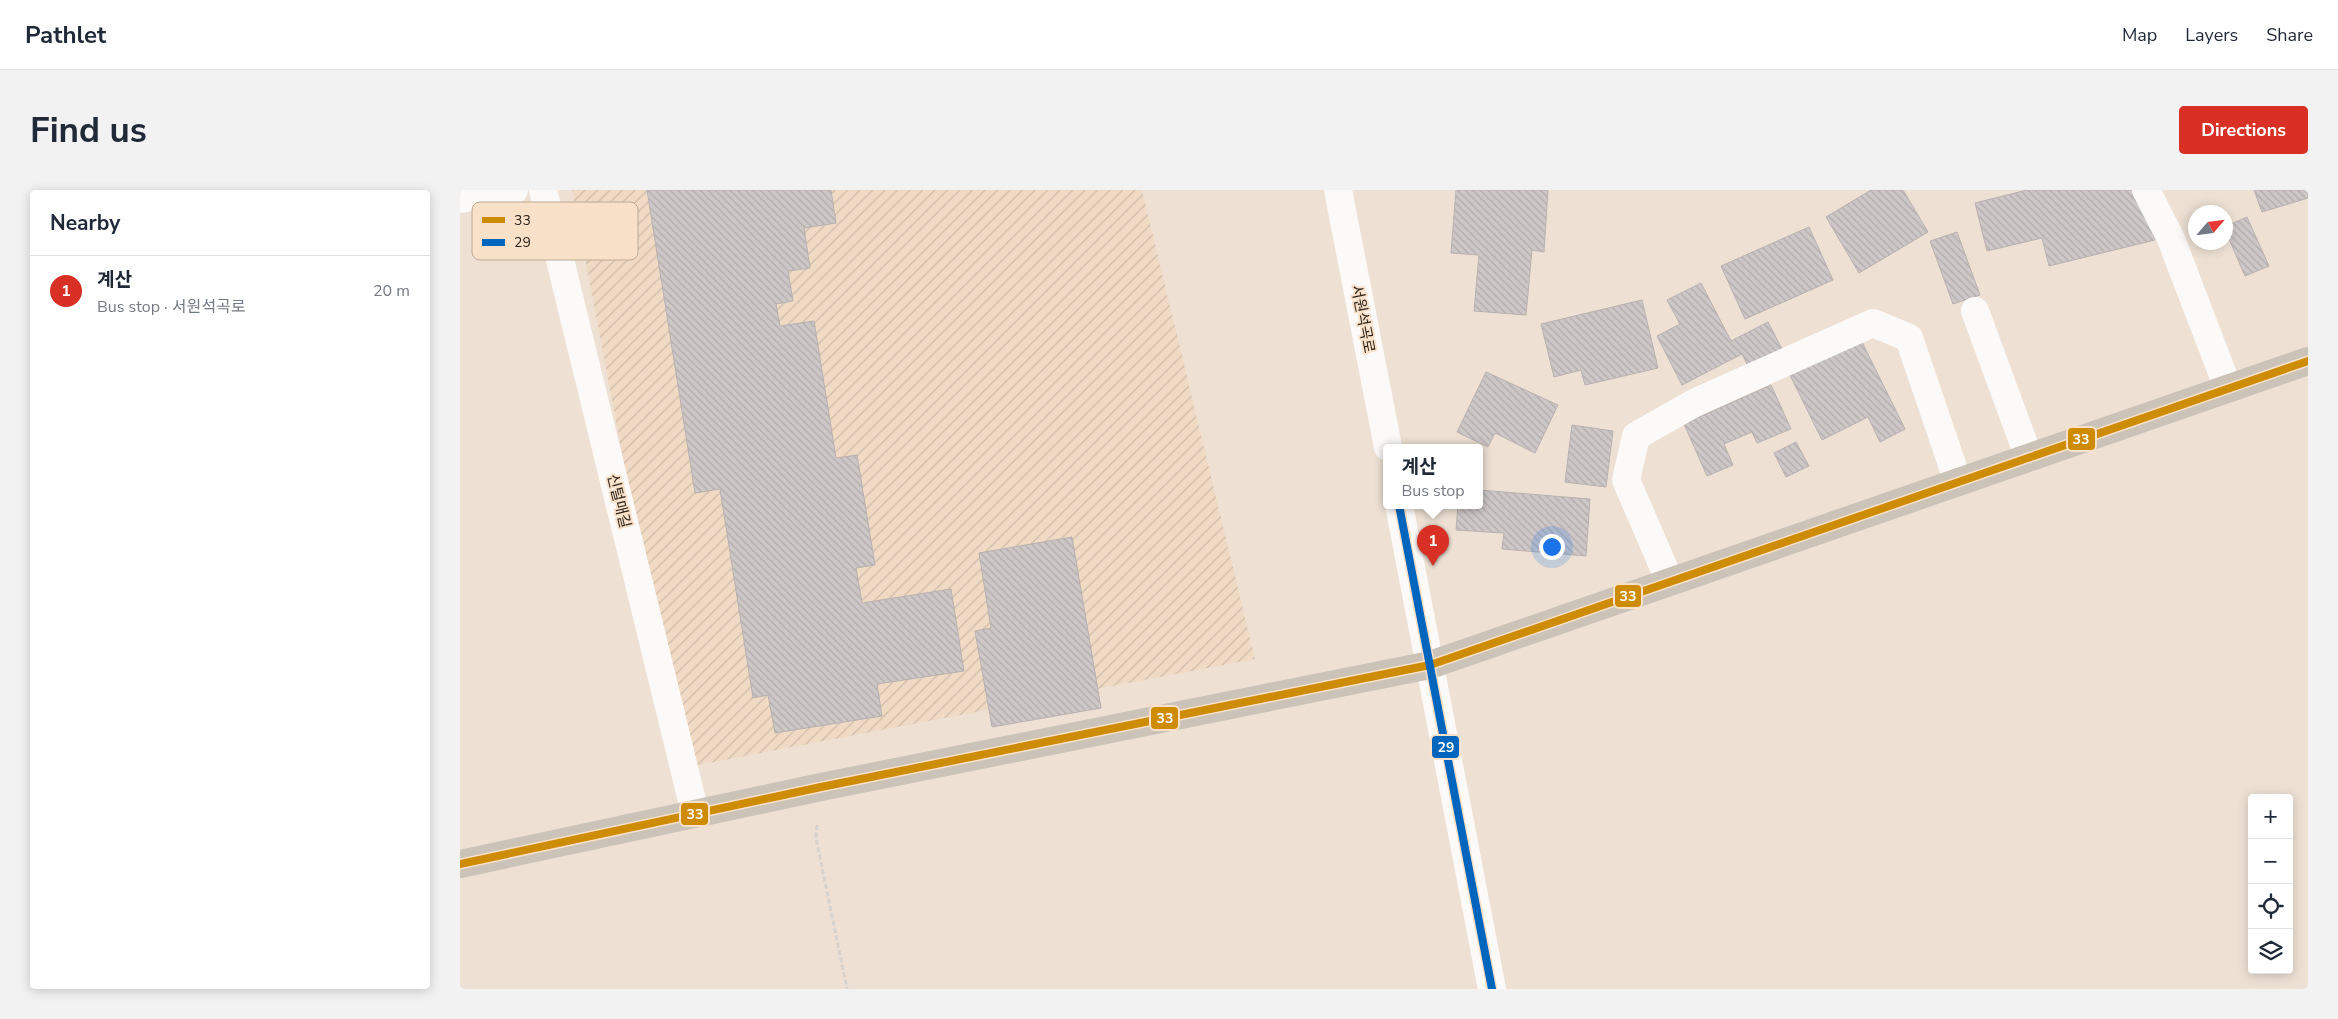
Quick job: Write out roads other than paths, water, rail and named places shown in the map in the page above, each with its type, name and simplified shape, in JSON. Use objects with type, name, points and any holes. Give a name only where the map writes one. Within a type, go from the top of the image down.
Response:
[{"type":"main road","points":[[460,864],[821,786],[1430,665],[2308,361]]},
{"type":"street","points":[[460,199],[514,190]]},
{"type":"street","name":"서원석곡로","points":[[1338,190],[1387,444]]},
{"type":"street","points":[[2146,190],[2170,239],[2228,388]]},
{"type":"street","name":"신털매길","points":[[560,260],[695,813]]},
{"type":"street","points":[[1975,312],[2029,458]]},
{"type":"street","points":[[1670,582],[1626,480],[1636,436],[1696,402],[1873,323],[1909,338],[1958,482]]},
{"type":"street","points":[[1400,509],[1492,989]]},
{"type":"place","name":"계산","points":[[1433,566]]}]
